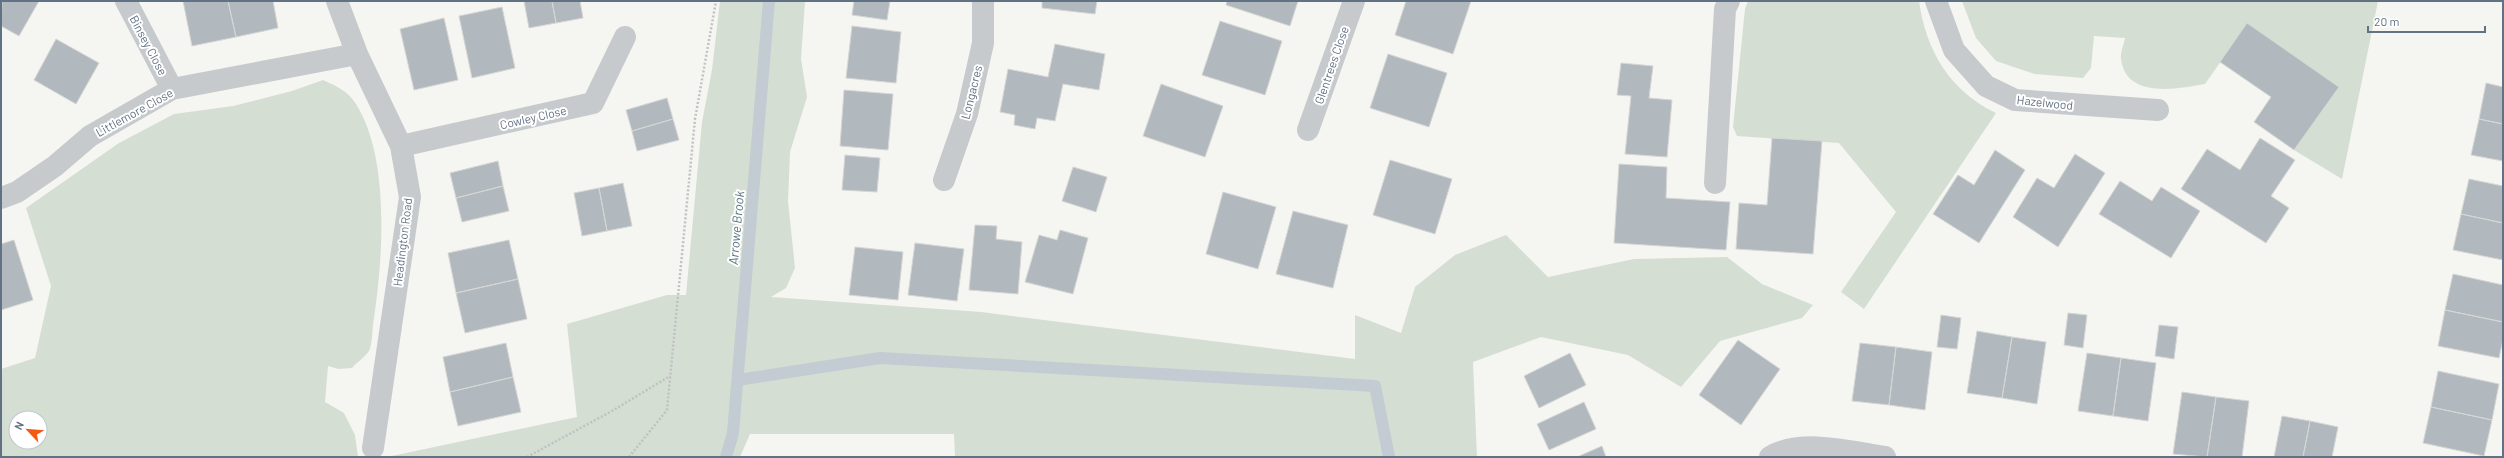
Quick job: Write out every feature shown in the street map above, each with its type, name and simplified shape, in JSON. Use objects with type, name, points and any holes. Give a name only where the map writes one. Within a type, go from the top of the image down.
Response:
[{"type":"street","name":"Binsey Close","points":[[126,1],[172,89]]},
{"type":"street","name":"Headington Road","points":[[337,1],[357,54],[401,146],[410,197],[373,448]]},
{"type":"street","name":"Longacres","points":[[944,180],[967,114],[983,43],[982,1]]},
{"type":"street","name":"Glentrees Close","points":[[1308,130],[1354,1]]},
{"type":"street","points":[[1715,183],[1725,9],[1729,1]]},
{"type":"street","name":"Hazelwood","points":[[1936,1],[1954,50],[1986,86],[1992,89],[2015,100],[2158,110]]},
{"type":"street","name":"Cowley Close","points":[[401,146],[594,103],[626,37]]},
{"type":"street","name":"Littlemore Close","points":[[1,198],[17,192],[55,166],[90,136],[172,89],[357,54]]},
{"type":"street","points":[[1770,457],[1779,451],[1822,447],[1885,457]]},
{"type":"path","points":[[629,457],[667,410],[695,119],[716,1]]},
{"type":"path","points":[[527,457],[612,411],[670,375]]},
{"type":"shaded area","points":[[720,1],[805,1],[801,59],[807,97],[790,152],[788,201],[795,268],[786,288],[771,297],[981,312],[1355,359],[1355,315],[1401,333],[1415,287],[1455,255],[1506,235],[1548,277],[1634,259],[1727,257],[1762,284],[1813,305],[1802,318],[1720,341],[1681,387],[1628,355],[1541,337],[1473,362],[1477,457],[955,457],[954,434],[750,434],[740,457],[387,457],[577,417],[567,324],[667,295],[686,295],[702,122],[712,70]]},
{"type":"shaded area","points":[[1748,1],[1919,1],[1922,19],[1934,53],[1943,68],[1953,81],[1966,93],[1980,104],[1996,113],[1864,309],[1841,292],[1896,212],[1839,143],[1737,136],[1733,127],[1745,9]]},
{"type":"shaded area","points":[[1962,1],[2378,1],[2342,179],[2294,150],[2338,86],[2247,24],[2205,84],[2181,88],[2154,88],[2142,86],[2132,80],[2125,72],[2121,57],[2125,38],[2094,36],[2091,68],[2083,78],[2035,74],[1996,61],[1976,38]]},
{"type":"shaded area","points":[[323,80],[345,92],[353,99],[367,126],[379,179],[381,208],[380,266],[371,343],[369,351],[352,368],[338,369],[328,366],[325,402],[344,413],[355,435],[358,457],[1,457],[1,369],[35,358],[51,286],[26,208],[119,143],[174,114],[233,106],[292,91]]},
{"type":"building","points":[[2,1],[39,1],[19,36],[1,26]]},
{"type":"building","points":[[183,1],[228,1],[236,37],[192,46]]},
{"type":"building","points":[[228,1],[273,1],[278,28],[236,37]]},
{"type":"building","points":[[524,1],[552,1],[556,23],[529,28]]},
{"type":"building","points":[[552,1],[580,1],[583,18],[556,23]]},
{"type":"building","points":[[854,1],[890,1],[887,20],[852,15]]},
{"type":"building","points":[[1042,1],[1097,1],[1095,14],[1042,8]]},
{"type":"building","points":[[1227,1],[1298,1],[1290,26],[1226,5]]},
{"type":"building","points":[[1406,1],[1471,1],[1453,54],[1395,35]]},
{"type":"building","points":[[502,7],[515,68],[472,78],[459,16]]},
{"type":"building","points":[[444,18],[458,80],[414,90],[400,29]]},
{"type":"building","points":[[1220,21],[1282,41],[1265,95],[1202,75]]},
{"type":"building","points":[[2247,23],[2339,87],[2294,150],[2254,122],[2271,97],[2220,62]]},
{"type":"building","points":[[852,26],[901,32],[896,83],[846,78]]},
{"type":"building","points":[[56,39],[99,63],[76,104],[34,80]]},
{"type":"building","points":[[1055,44],[1105,54],[1099,90],[1063,84],[1055,121],[1037,118],[1035,129],[1014,125],[1015,115],[1000,112],[1008,69],[1048,77]]},
{"type":"building","points":[[1388,54],[1447,73],[1429,127],[1370,108]]},
{"type":"building","points":[[1621,63],[1653,66],[1649,98],[1672,100],[1667,157],[1625,154],[1631,96],[1617,95]]},
{"type":"building","points":[[2486,83],[2503,87],[2503,124],[2479,119]]},
{"type":"building","points":[[1161,84],[1223,106],[1205,157],[1143,136]]},
{"type":"building","points":[[844,90],[893,94],[888,150],[840,146]]},
{"type":"building","points":[[667,98],[673,119],[632,131],[626,110]]},
{"type":"building","points":[[673,119],[679,140],[637,151],[632,131]]},
{"type":"building","points":[[2479,119],[2503,124],[2503,161],[2471,155]]},
{"type":"building","points":[[1772,138],[1822,141],[1813,254],[1736,249],[1739,203],[1767,205]]},
{"type":"building","points":[[2260,138],[2295,160],[2271,196],[2289,208],[2266,243],[2181,189],[2207,149],[2240,170]]},
{"type":"building","points":[[1995,150],[2025,170],[1979,243],[1933,214],[1958,175],[1974,185]]},
{"type":"building","points":[[2075,154],[2105,173],[2058,247],[2013,217],[2037,178],[2054,188]]},
{"type":"building","points":[[845,155],[880,158],[877,192],[842,190]]},
{"type":"building","points":[[1390,160],[1452,179],[1435,234],[1373,215]]},
{"type":"building","points":[[498,161],[503,186],[456,198],[450,173]]},
{"type":"building","points":[[1619,164],[1667,167],[1666,198],[1730,202],[1726,250],[1614,243]]},
{"type":"building","points":[[1073,167],[1107,177],[1096,212],[1062,201]]},
{"type":"building","points":[[2469,179],[2503,186],[2503,223],[2461,214]]},
{"type":"building","points":[[2120,181],[2152,201],[2161,187],[2200,211],[2171,258],[2099,214]]},
{"type":"building","points":[[623,183],[632,226],[607,231],[599,188]]},
{"type":"building","points":[[503,186],[509,211],[462,222],[456,198]]},
{"type":"building","points":[[599,188],[607,231],[582,236],[574,193]]},
{"type":"building","points":[[1223,192],[1276,207],[1258,269],[1206,254]]},
{"type":"building","points":[[1293,211],[1348,225],[1333,288],[1276,274]]},
{"type":"building","points":[[2461,214],[2503,223],[2503,260],[2453,250]]},
{"type":"building","points":[[975,225],[997,226],[996,239],[1022,242],[1018,294],[969,290]]},
{"type":"building","points":[[1060,230],[1088,238],[1073,294],[1025,282],[1039,235],[1057,240]]},
{"type":"building","points":[[14,240],[33,300],[1,310],[1,244]]},
{"type":"building","points":[[509,240],[518,279],[456,293],[448,253]]},
{"type":"building","points":[[915,243],[964,249],[957,301],[908,295]]},
{"type":"building","points":[[855,247],[903,252],[898,300],[849,295]]},
{"type":"building","points":[[2453,274],[2503,285],[2503,322],[2445,310]]},
{"type":"building","points":[[518,279],[527,319],[465,333],[456,293]]},
{"type":"building","points":[[2445,310],[2503,322],[2503,339],[2499,358],[2438,346]]},
{"type":"building","points":[[2068,313],[2087,315],[2083,348],[2064,345]]},
{"type":"building","points":[[1941,315],[1961,318],[1957,349],[1937,347]]},
{"type":"building","points":[[2159,325],[2178,327],[2174,359],[2155,356]]},
{"type":"building","points":[[1977,331],[2012,337],[2002,398],[1967,393]]},
{"type":"building","points":[[2012,337],[2046,342],[2037,404],[2002,398]]},
{"type":"building","points":[[1738,340],[1780,369],[1741,425],[1699,395]]},
{"type":"building","points":[[506,343],[513,377],[450,392],[443,357]]},
{"type":"building","points":[[1860,343],[1896,347],[1889,405],[1852,401]]},
{"type":"building","points":[[1896,347],[1932,352],[1925,410],[1889,405]]},
{"type":"building","points":[[1570,353],[1586,385],[1539,408],[1524,376]]},
{"type":"building","points":[[2087,353],[2121,358],[2113,416],[2078,411]]},
{"type":"building","points":[[2121,358],[2156,363],[2148,421],[2113,416]]},
{"type":"building","points":[[2438,371],[2499,384],[2492,420],[2431,407]]},
{"type":"building","points":[[513,377],[521,412],[458,426],[450,392]]},
{"type":"building","points":[[2182,392],[2216,397],[2207,457],[2173,454]]},
{"type":"building","points":[[2216,397],[2249,401],[2242,457],[2207,457]]},
{"type":"building","points":[[1584,402],[1596,429],[1549,450],[1537,424]]},
{"type":"building","points":[[2431,407],[2492,420],[2484,456],[2423,443]]},
{"type":"building","points":[[2282,416],[2310,421],[2303,457],[2274,457]]},
{"type":"building","points":[[2310,421],[2338,427],[2332,457],[2303,457]]},
{"type":"building","points":[[1602,446],[1606,457],[1577,457]]},
{"type":"waterway","name":"Arrowe Brook","points":[[726,457],[733,433],[769,1]]},
{"type":"waterway","points":[[738,380],[880,358],[1375,386],[1389,457]]}]
